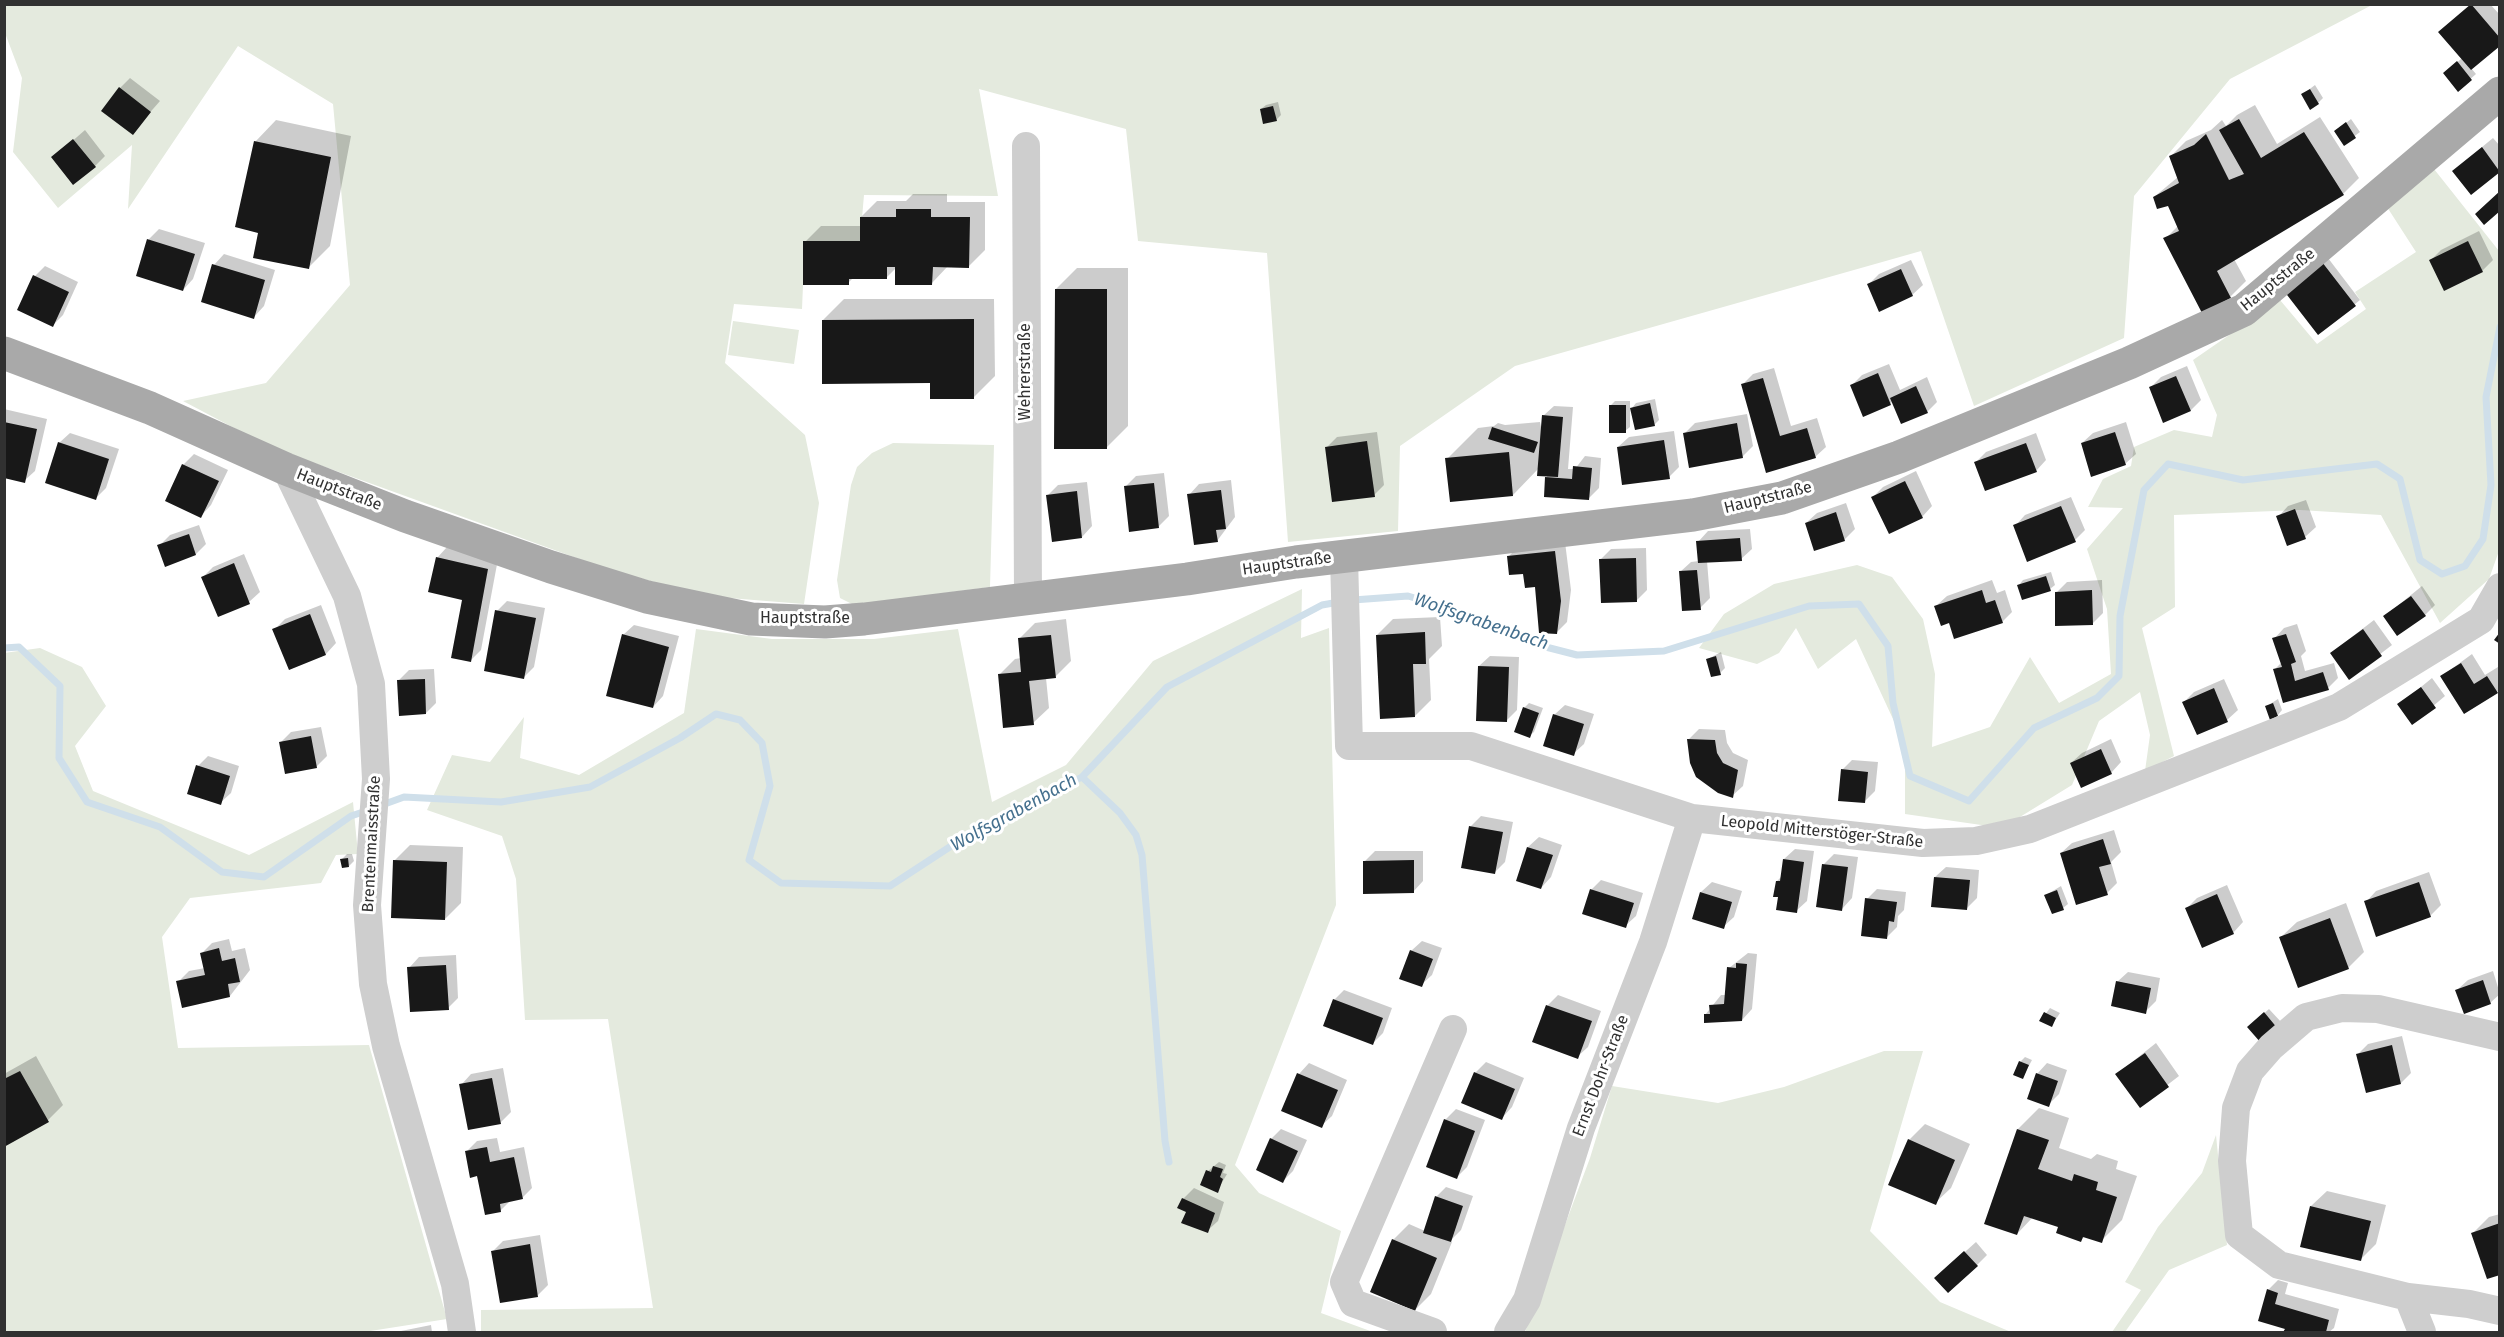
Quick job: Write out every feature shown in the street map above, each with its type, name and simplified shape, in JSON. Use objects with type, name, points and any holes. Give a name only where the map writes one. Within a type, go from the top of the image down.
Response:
[{"type":"main road","name":"Hauptstraße","points":[[4,352],[150,408],[286,469],[405,516],[551,567],[647,597],[751,619],[825,622],[1028,597],[1345,572],[1693,515],[1782,498],[1909,453],[2129,363],[2244,310],[2499,93]]},
{"type":"street","name":"Wehrerstraße","points":[[1026,146],[1028,597]]},
{"type":"street","name":"Brentenmaisstraße","points":[[286,469],[347,596],[371,684],[376,778],[367,905],[373,984],[386,1046],[455,1284],[462,1332]]},
{"type":"street","name":"Leopold Mitterstöger-Straße","points":[[1345,572],[1349,746],[1471,746],[1692,818],[1923,843],[1976,840],[2030,830],[2339,707],[2481,620],[2499,587]]},
{"type":"street","name":"Ernst Dohr-Straße","points":[[1508,1332],[1527,1300],[1581,1128],[1653,942],[1692,818]]},
{"type":"street","points":[[2499,1037],[2378,1009],[2342,1008],[2306,1017],[2271,1047],[2250,1071],[2236,1108],[2232,1161],[2239,1235],[2279,1265],[2408,1297],[2469,1304],[2499,1311]]},
{"type":"street","points":[[1433,1332],[1353,1303],[1344,1282],[1453,1029]]},
{"type":"street","points":[[2408,1297],[2422,1332]]},
{"type":"shaded area","points":[[5,4],[2372,5],[2230,79],[2134,196],[2124,338],[1974,406],[1921,251],[1515,366],[1400,446],[1398,531],[1288,542],[1267,253],[1138,241],[1126,129],[979,89],[998,196],[864,195],[860,241],[803,285],[802,309],[734,304],[725,363],[805,435],[819,503],[804,604],[704,596],[604,568],[270,447],[183,401],[266,383],[350,285],[333,104],[238,46],[128,209],[132,145],[58,208],[13,152],[22,78],[5,33]]},
{"type":"shaded area","points":[[2434,169],[2499,251],[2500,548],[2489,579],[2440,623],[2381,515],[2300,510],[2174,515],[2175,607],[2142,628],[2174,756],[2145,771],[2150,735],[2140,692],[2099,721],[2072,785],[2002,828],[1905,814],[1905,745],[1856,639],[1818,669],[1796,628],[1779,653],[1757,664],[1699,648],[1724,614],[1774,584],[1857,565],[1892,577],[1923,619],[1935,674],[1932,747],[1990,727],[2030,657],[2059,703],[2111,674],[2107,609],[2087,549],[2123,508],[2088,507],[2103,479],[2131,466],[2134,447],[2174,430],[2212,437],[2217,415],[2193,360],[2280,300],[2317,344],[2366,309],[2355,292],[2416,252],[2387,207]]},
{"type":"shaded area","points":[[733,321],[799,330],[794,364],[728,355]]},
{"type":"shaded area","points":[[893,443],[994,445],[990,587],[854,605],[840,598],[837,580],[851,485],[857,467],[872,453]]},
{"type":"shaded area","points":[[1302,589],[1301,638],[1329,628],[1336,905],[1235,1165],[1259,1193],[1341,1231],[1321,1313],[1373,1332],[481,1332],[481,1310],[653,1308],[608,1019],[525,1020],[516,879],[502,836],[427,810],[452,755],[490,762],[524,717],[520,758],[579,775],[684,713],[696,629],[772,639],[874,639],[958,629],[992,802],[1066,765],[1153,661]]},
{"type":"shaded area","points":[[40,648],[82,667],[106,706],[75,746],[93,791],[249,855],[353,802],[358,854],[336,855],[321,883],[190,898],[162,937],[178,1048],[369,1045],[447,1319],[364,1332],[5,1332],[4,653]]},
{"type":"shaded area","points":[[1884,1051],[1923,1051],[1870,1231],[1940,1302],[2011,1332],[1525,1332],[1590,1158],[1612,1086],[1718,1103],[1784,1087]]},
{"type":"shaded area","points":[[2216,1135],[2227,1245],[2169,1270],[2125,1332],[2112,1332],[2141,1290],[2125,1282],[2158,1227],[2202,1173]]},
{"type":"building","points":[[2471,4],[2500,38],[2500,46],[2471,70],[2438,32]]},
{"type":"building","points":[[2457,61],[2472,80],[2458,92],[2443,73]]},
{"type":"building","points":[[119,87],[151,112],[133,135],[101,111]]},
{"type":"building","points":[[2310,89],[2319,104],[2310,110],[2301,94]]},
{"type":"building","points":[[1273,106],[1277,121],[1263,124],[1260,109]]},
{"type":"building","points":[[2239,119],[2261,158],[2304,132],[2344,195],[2217,271],[2231,298],[2202,313],[2163,238],[2179,231],[2168,206],[2157,209],[2153,197],[2179,183],[2169,156],[2194,145],[2206,134],[2229,180],[2244,174],[2219,130]]},
{"type":"building","points":[[2346,122],[2356,138],[2344,146],[2334,131]]},
{"type":"building","points":[[73,139],[96,167],[73,185],[51,157]]},
{"type":"building","points":[[254,141],[331,157],[309,269],[253,258],[258,233],[235,227]]},
{"type":"building","points":[[2482,147],[2500,172],[2471,195],[2452,171]]},
{"type":"building","points":[[2500,191],[2500,211],[2484,225],[2475,214]]},
{"type":"building","points":[[896,209],[931,209],[931,217],[970,217],[969,268],[933,267],[932,285],[895,285],[895,267],[887,267],[887,279],[849,279],[849,285],[803,285],[803,241],[860,241],[860,217],[896,217]]},
{"type":"building","points":[[147,239],[195,254],[183,291],[136,276]]},
{"type":"building","points":[[2468,241],[2483,272],[2444,291],[2429,260]]},
{"type":"building","points":[[2322,262],[2356,306],[2318,335],[2284,291]]},
{"type":"building","points":[[212,264],[265,280],[254,319],[201,302]]},
{"type":"building","points":[[1901,269],[1913,296],[1879,312],[1867,284]]},
{"type":"building","points":[[33,275],[69,292],[53,327],[17,310]]},
{"type":"building","points":[[1055,289],[1107,289],[1107,449],[1054,449]]},
{"type":"building","points":[[974,319],[974,399],[930,399],[930,383],[822,384],[822,320]]},
{"type":"building","points":[[1878,373],[1891,405],[1863,417],[1850,385]]},
{"type":"building","points":[[2176,376],[2191,411],[2163,423],[2149,387]]},
{"type":"building","points":[[1763,378],[1780,436],[1807,428],[1816,458],[1766,473],[1741,384]]},
{"type":"building","points":[[1916,386],[1928,413],[1901,424],[1890,398]]},
{"type":"building","points":[[1650,403],[1655,426],[1635,430],[1630,408]]},
{"type":"building","points":[[1609,405],[1626,405],[1626,433],[1609,433]]},
{"type":"building","points":[[1542,415],[1563,417],[1558,477],[1537,476]]},
{"type":"building","points":[[4,422],[37,429],[25,483],[4,478]]},
{"type":"building","points":[[1737,423],[1743,458],[1689,468],[1683,433]]},
{"type":"building","points":[[1492,427],[1538,442],[1534,453],[1488,439]]},
{"type":"building","points":[[2115,432],[2126,465],[2091,477],[2081,443]]},
{"type":"building","points":[[1664,440],[1670,479],[1622,485],[1617,447]]},
{"type":"building","points":[[1367,441],[1375,497],[1332,502],[1325,447]]},
{"type":"building","points":[[58,442],[109,459],[96,500],[45,483]]},
{"type":"building","points":[[2026,443],[2037,472],[1985,491],[1974,462]]},
{"type":"building","points":[[1509,452],[1513,496],[1450,502],[1445,458]]},
{"type":"building","points":[[182,464],[219,481],[201,518],[165,501]]},
{"type":"building","points":[[1573,466],[1592,468],[1589,500],[1544,497],[1545,477],[1572,479]]},
{"type":"building","points":[[1905,481],[1923,518],[1889,534],[1871,497]]},
{"type":"building","points":[[1154,483],[1159,528],[1129,532],[1124,486]]},
{"type":"building","points":[[1221,490],[1226,529],[1216,530],[1218,542],[1194,545],[1187,494]]},
{"type":"building","points":[[1077,491],[1082,538],[1052,542],[1046,495]]},
{"type":"building","points":[[2061,506],[2076,542],[2027,562],[2013,525]]},
{"type":"building","points":[[2295,509],[2306,539],[2287,546],[2276,516]]},
{"type":"building","points":[[1836,512],[1845,541],[1814,551],[1805,523]]},
{"type":"building","points":[[189,534],[196,555],[165,567],[157,545]]},
{"type":"building","points":[[1740,538],[1742,561],[1698,563],[1696,541]]},
{"type":"building","points":[[1555,551],[1561,601],[1557,634],[1539,633],[1535,587],[1525,588],[1523,574],[1509,575],[1507,556]]},
{"type":"building","points":[[436,557],[488,569],[471,662],[451,658],[462,600],[428,592]]},
{"type":"building","points":[[1636,558],[1637,602],[1601,603],[1599,559]]},
{"type":"building","points":[[234,563],[250,604],[218,617],[201,577]]},
{"type":"building","points":[[1697,570],[1701,610],[1682,611],[1679,571]]},
{"type":"building","points":[[2046,576],[2051,591],[2022,600],[2017,585]]},
{"type":"building","points":[[1982,590],[1986,603],[1995,600],[2003,623],[1954,639],[1949,623],[1941,626],[1934,606]]},
{"type":"building","points":[[2092,590],[2093,625],[2055,626],[2055,592]]},
{"type":"building","points":[[2411,596],[2426,616],[2397,636],[2383,616]]},
{"type":"building","points":[[495,610],[536,618],[524,679],[484,671]]},
{"type":"building","points":[[310,614],[326,655],[289,670],[272,629]]},
{"type":"building","points":[[2363,629],[2382,656],[2349,680],[2330,653]]},
{"type":"building","points":[[1425,632],[1426,664],[1413,664],[1415,717],[1380,719],[1376,635]]},
{"type":"building","points":[[2500,632],[2500,644],[2494,640]]},
{"type":"building","points":[[622,634],[669,647],[653,708],[606,696]]},
{"type":"building","points":[[2286,634],[2296,662],[2291,664],[2295,681],[2323,672],[2329,690],[2283,703],[2273,669],[2282,667],[2272,638]]},
{"type":"building","points":[[1051,635],[1056,678],[1029,681],[1034,725],[1003,728],[998,674],[1021,672],[1018,638]]},
{"type":"building","points":[[1716,656],[1721,675],[1711,677],[1706,659]]},
{"type":"building","points":[[2461,663],[2474,684],[2487,676],[2498,693],[2464,714],[2440,676]]},
{"type":"building","points":[[1478,666],[1509,667],[1507,722],[1476,721]]},
{"type":"building","points":[[425,679],[426,714],[399,716],[397,680]]},
{"type":"building","points":[[2421,687],[2436,708],[2412,725],[2397,704]]},
{"type":"building","points":[[2214,688],[2228,722],[2197,735],[2182,702]]},
{"type":"building","points":[[2273,703],[2278,716],[2270,720],[2265,706]]},
{"type":"building","points":[[1523,707],[1539,713],[1530,738],[1514,732]]},
{"type":"building","points":[[1553,714],[1584,724],[1574,756],[1543,746]]},
{"type":"building","points":[[311,736],[317,768],[285,774],[279,742]]},
{"type":"building","points":[[1687,739],[1715,740],[1717,753],[1723,763],[1738,770],[1733,798],[1718,793],[1696,777],[1690,763]]},
{"type":"building","points":[[2101,749],[2112,774],[2081,788],[2070,763]]},
{"type":"building","points":[[196,765],[230,776],[221,805],[187,794]]},
{"type":"building","points":[[1841,769],[1868,772],[1865,803],[1838,801]]},
{"type":"building","points":[[1469,826],[1503,832],[1495,874],[1461,868]]},
{"type":"building","points":[[2103,839],[2111,864],[2099,867],[2108,895],[2076,905],[2060,853]]},
{"type":"building","points":[[1527,847],[1553,855],[1541,889],[1516,881]]},
{"type":"building","points":[[348,858],[349,867],[342,868],[340,859]]},
{"type":"building","points":[[1783,859],[1804,862],[1797,913],[1776,910],[1778,897],[1773,897],[1776,881],[1780,881]]},
{"type":"building","points":[[393,860],[447,862],[445,920],[391,918]]},
{"type":"building","points":[[1414,860],[1414,893],[1363,894],[1363,861]]},
{"type":"building","points":[[1822,864],[1848,867],[1842,911],[1816,907]]},
{"type":"building","points":[[1934,877],[1970,880],[1967,910],[1931,907]]},
{"type":"building","points":[[2419,882],[2431,917],[2376,937],[2364,901]]},
{"type":"building","points":[[1590,889],[1634,903],[1626,928],[1582,914]]},
{"type":"building","points":[[2057,890],[2064,910],[2052,914],[2044,895]]},
{"type":"building","points":[[1700,892],[1732,902],[1724,929],[1692,919]]},
{"type":"building","points":[[2217,894],[2234,934],[2202,948],[2185,908]]},
{"type":"building","points":[[1865,898],[1897,902],[1894,922],[1889,921],[1887,939],[1861,936]]},
{"type":"building","points":[[2330,918],[2349,969],[2298,988],[2279,937]]},
{"type":"building","points":[[219,948],[222,961],[235,958],[240,982],[228,984],[230,997],[182,1008],[176,981],[205,975],[200,953]]},
{"type":"building","points":[[1410,950],[1433,959],[1422,987],[1399,979]]},
{"type":"building","points":[[1736,963],[1747,964],[1742,1021],[1704,1023],[1704,1014],[1710,1014],[1709,1005],[1724,1004],[1727,967],[1736,968]]},
{"type":"building","points":[[446,965],[449,1010],[410,1012],[407,967]]},
{"type":"building","points":[[2483,980],[2491,1004],[2464,1014],[2455,990]]},
{"type":"building","points":[[2116,981],[2151,988],[2146,1014],[2111,1006]]},
{"type":"building","points":[[1333,999],[1383,1018],[1373,1045],[1323,1026]]},
{"type":"building","points":[[1546,1005],[1592,1021],[1578,1059],[1532,1042]]},
{"type":"building","points":[[2044,1012],[2056,1018],[2052,1027],[2039,1021]]},
{"type":"building","points":[[2264,1012],[2278,1029],[2261,1043],[2247,1027]]},
{"type":"building","points":[[2392,1045],[2401,1084],[2366,1093],[2356,1054]]},
{"type":"building","points":[[2145,1053],[2169,1087],[2140,1108],[2115,1074]]},
{"type":"building","points":[[2019,1061],[2029,1065],[2023,1079],[2013,1075]]},
{"type":"building","points":[[20,1071],[49,1122],[4,1147],[4,1079]]},
{"type":"building","points":[[1474,1072],[1515,1089],[1502,1120],[1461,1103]]},
{"type":"building","points":[[1297,1073],[1338,1090],[1322,1128],[1281,1111]]},
{"type":"building","points":[[2036,1073],[2058,1081],[2049,1107],[2027,1099]]},
{"type":"building","points":[[492,1078],[501,1124],[468,1130],[459,1084]]},
{"type":"building","points":[[1444,1119],[1475,1131],[1457,1179],[1426,1167]]},
{"type":"building","points":[[2017,1129],[2049,1140],[2038,1169],[2072,1181],[2074,1174],[2098,1182],[2096,1190],[2117,1197],[2102,1243],[2083,1237],[2081,1242],[2056,1233],[2058,1227],[2024,1216],[2017,1235],[1984,1224]]},
{"type":"building","points":[[1270,1138],[1298,1151],[1283,1183],[1256,1170]]},
{"type":"building","points":[[1908,1139],[1955,1160],[1936,1205],[1888,1185]]},
{"type":"building","points":[[487,1147],[490,1162],[514,1157],[523,1199],[500,1204],[501,1212],[485,1215],[477,1176],[470,1178],[465,1151]]},
{"type":"building","points":[[1213,1166],[1223,1169],[1220,1177],[1223,1179],[1218,1193],[1200,1185],[1206,1170],[1211,1172]]},
{"type":"building","points":[[1435,1196],[1463,1206],[1451,1242],[1423,1233]]},
{"type":"building","points":[[1182,1198],[1215,1213],[1208,1233],[1181,1223],[1186,1212],[1177,1208]]},
{"type":"building","points":[[2310,1206],[2371,1221],[2361,1261],[2300,1247]]},
{"type":"building","points":[[2500,1223],[2500,1275],[2487,1279],[2471,1233]]},
{"type":"building","points":[[1392,1239],[1437,1258],[1415,1311],[1370,1292]]},
{"type":"building","points":[[530,1244],[538,1297],[500,1303],[491,1251]]},
{"type":"building","points":[[1964,1251],[1978,1266],[1948,1293],[1934,1278]]},
{"type":"building","points":[[2267,1289],[2278,1293],[2275,1304],[2329,1320],[2326,1332],[2283,1332],[2285,1329],[2258,1321]]},
{"type":"waterway","name":"Wolfsgrabenbach","points":[[1353,600],[1408,596],[1455,610],[1542,646],[1577,655],[1664,651],[1809,606],[1859,604],[1888,646],[1893,703],[1910,776],[1969,801],[2034,728],[2097,698],[2119,676],[2120,616],[2144,490],[2168,464],[2243,480],[2377,464],[2400,479],[2420,560],[2442,574],[2465,566],[2483,539],[2491,485],[2486,397],[2500,327]]},
{"type":"waterway","name":"Wolfsgrabenbach","points":[[382,805],[404,797],[501,802],[590,787],[680,738],[716,714],[740,720],[762,743],[770,786],[749,860],[781,883],[890,886],[968,835],[1082,777],[1167,687],[1322,605],[1339,602]]},
{"type":"waterway","name":"Wolfsgrabenbach","points":[[4,648],[19,647],[60,686],[59,758],[87,802],[160,827],[222,872],[264,877],[351,816],[366,811]]},
{"type":"waterway","points":[[1082,777],[1120,813],[1136,835],[1142,855],[1165,1141],[1169,1162]]}]
